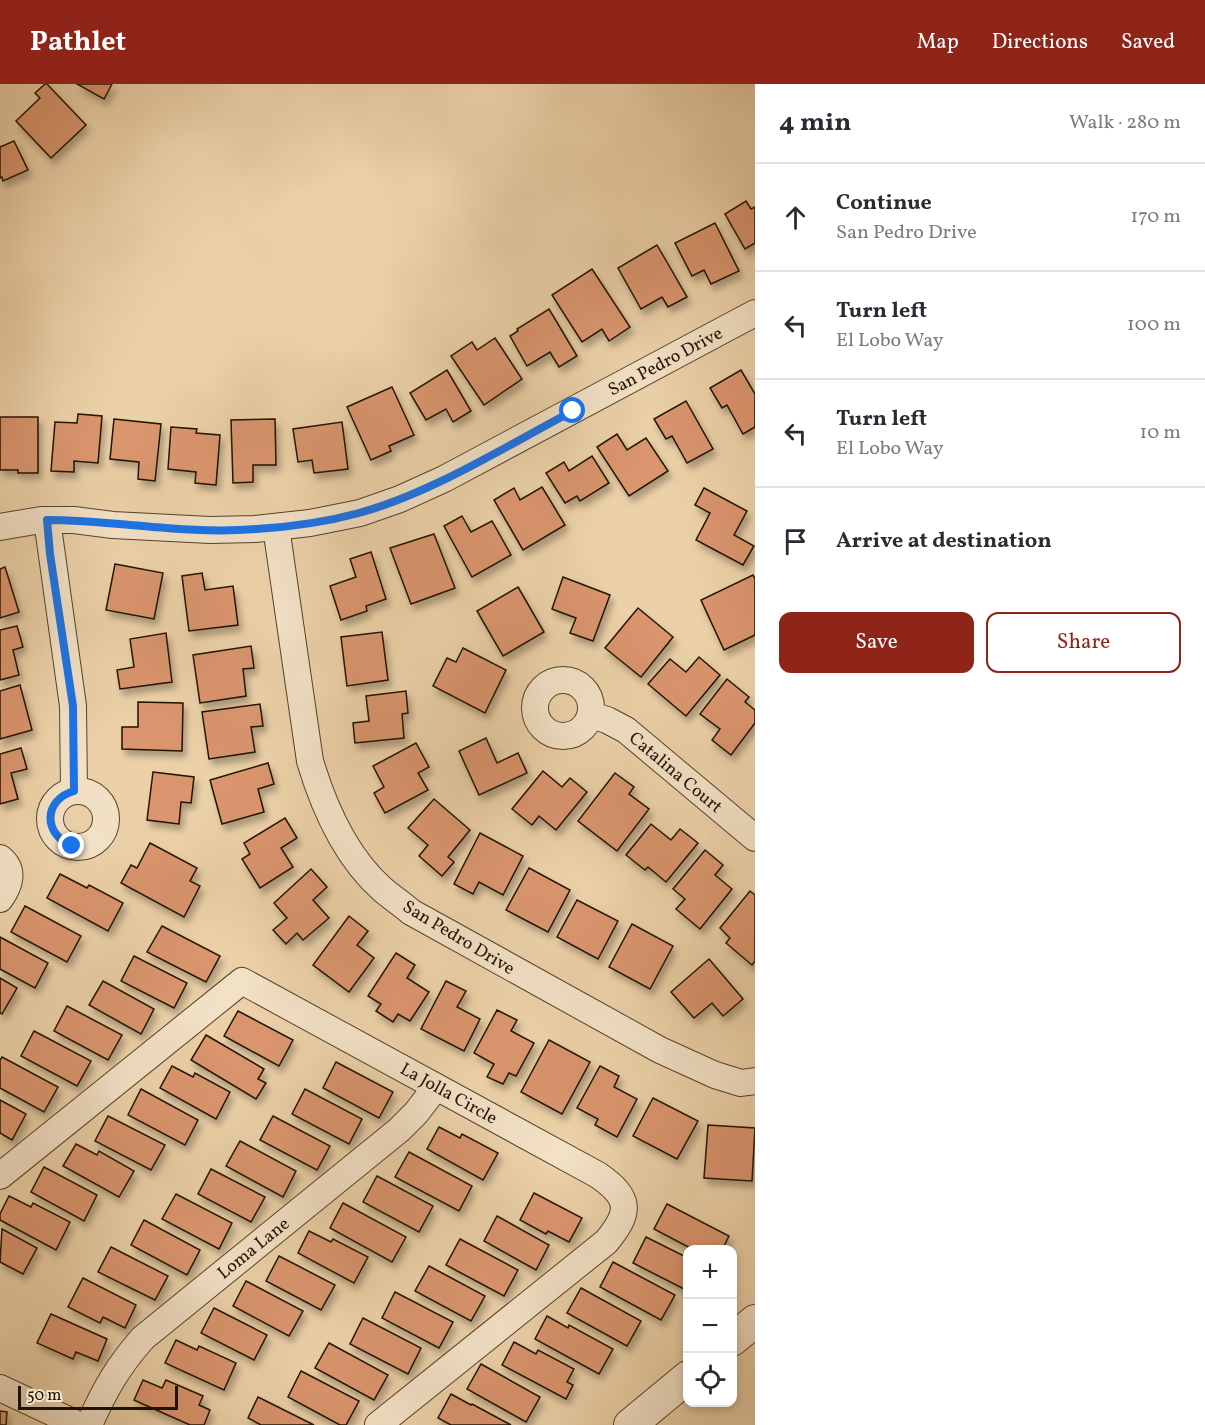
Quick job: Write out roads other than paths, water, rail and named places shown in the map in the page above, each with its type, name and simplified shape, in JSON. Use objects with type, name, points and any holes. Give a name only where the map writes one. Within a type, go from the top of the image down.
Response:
[{"type":"street","name":"San Pedro Drive","points":[[0,527],[47,520],[74,520],[113,525],[255,530],[310,523],[360,513],[400,499],[444,479],[755,313]]},
{"type":"street","points":[[47,520],[73,706],[74,791]]},
{"type":"street","name":"San Pedro Drive","points":[[276,527],[310,761],[321,798],[359,863],[381,888],[411,912],[607,1022],[715,1075],[741,1083],[755,1081]]},
{"type":"street","name":"Catalina Court","points":[[591,715],[626,730],[755,838]]},
{"type":"street","points":[[0,858],[9,870],[9,884],[0,899]]},
{"type":"street","name":"La Jolla Circle","points":[[0,1176],[242,981],[598,1175],[614,1186],[622,1198],[625,1211],[619,1226],[606,1242],[378,1425]]},
{"type":"street","name":"Loma Lane","points":[[89,1425],[105,1388],[122,1362],[143,1338],[399,1130],[416,1113],[436,1086]]},
{"type":"street","points":[[737,1336],[755,1321]]},
{"type":"street","points":[[630,1425],[683,1380]]},
{"type":"street","points":[[0,1388],[79,1425]]}]
